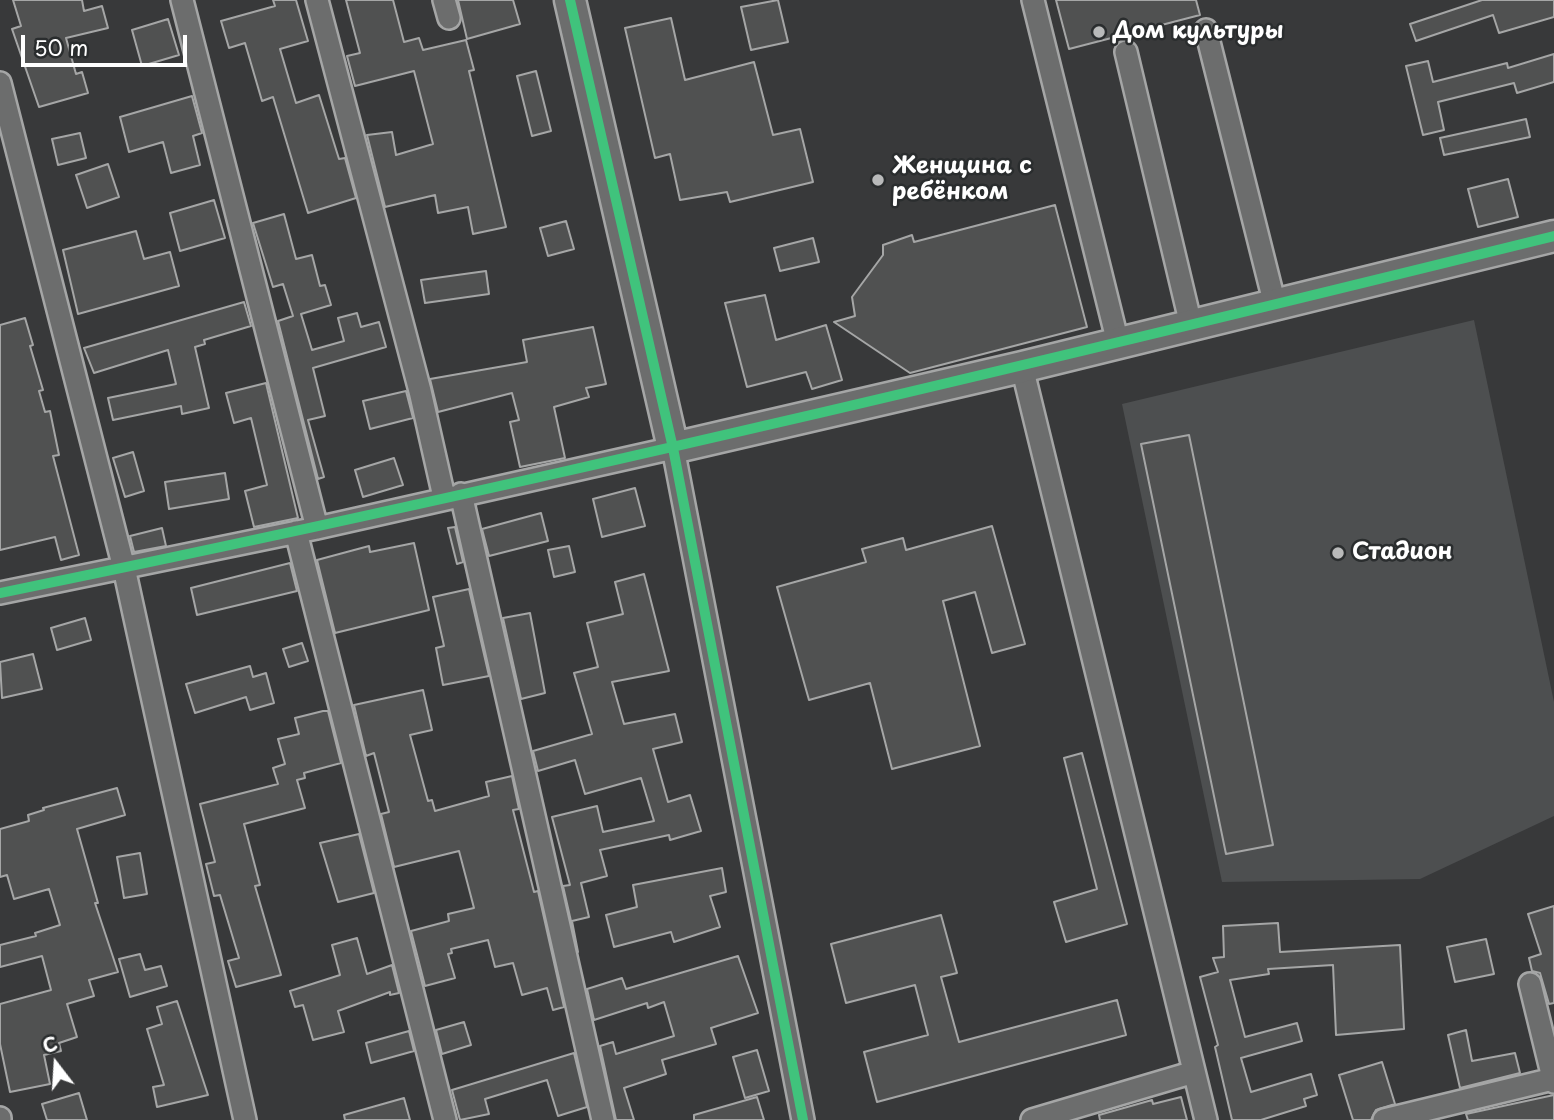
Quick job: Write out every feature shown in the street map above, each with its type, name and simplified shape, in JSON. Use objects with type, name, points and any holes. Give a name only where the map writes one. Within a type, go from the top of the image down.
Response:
[{"type":"street","points":[[182,0],[445,1120]]},
{"type":"street","points":[[317,0],[420,391],[453,495],[603,1120]]},
{"type":"street","points":[[570,0],[673,448],[803,1120]]},
{"type":"street","points":[[1033,0],[1118,343]]},
{"type":"street","points":[[1206,30],[1275,304]]},
{"type":"street","points":[[1126,52],[1191,325]]},
{"type":"street","points":[[0,83],[124,568],[245,1120]]},
{"type":"street","points":[[0,593],[306,530],[453,495],[673,448],[1021,368],[1554,236]]},
{"type":"street","points":[[1021,368],[1206,1120]]},
{"type":"street","points":[[1389,1119],[1554,1081],[1530,984]]},
{"type":"street","points":[[1032,1120],[1194,1072]]},
{"type":"shaded area","name":"Стадион","points":[[1474,320],[1554,702],[1554,816],[1420,879],[1222,882],[1122,404]]},
{"type":"building","points":[[13,0],[82,0],[84,11],[102,6],[108,28],[66,38],[76,74],[82,72],[88,93],[39,107],[12,29],[21,26]]},
{"type":"building","points":[[273,0],[296,0],[308,41],[280,49],[296,103],[319,95],[339,159],[345,158],[356,198],[308,213],[273,97],[262,101],[245,43],[229,48],[221,21],[275,6]]},
{"type":"building","points":[[346,0],[393,0],[404,42],[419,38],[423,50],[466,40],[474,70],[469,71],[506,227],[473,234],[468,207],[438,213],[435,195],[385,207],[367,135],[392,132],[396,155],[433,144],[414,71],[355,86],[347,56],[360,53]]},
{"type":"building","points":[[458,0],[513,0],[520,24],[467,39]]},
{"type":"building","points":[[778,0],[788,42],[751,50],[741,7]]},
{"type":"building","name":"Дом культуры","points":[[1056,0],[1196,0],[1200,15],[1069,49]]},
{"type":"building","points":[[1482,0],[1554,0],[1554,17],[1499,33],[1493,15],[1416,41],[1410,24]]},
{"type":"building","points":[[671,18],[685,80],[754,62],[773,135],[800,129],[813,182],[730,202],[727,192],[680,200],[670,154],[655,158],[625,28]]},
{"type":"building","points":[[168,19],[179,55],[142,66],[132,30]]},
{"type":"building","points":[[1554,54],[1554,82],[1517,93],[1514,83],[1438,102],[1444,130],[1423,135],[1406,66],[1428,61],[1433,82],[1507,63],[1508,68]]},
{"type":"building","points":[[536,71],[551,131],[532,136],[517,76]]},
{"type":"building","points":[[192,96],[202,133],[193,136],[200,165],[171,173],[163,142],[129,152],[120,117]]},
{"type":"building","points":[[1526,119],[1530,137],[1444,155],[1440,138]]},
{"type":"building","points":[[80,133],[86,158],[58,165],[52,139]]},
{"type":"building","points":[[108,164],[119,197],[87,208],[76,175]]},
{"type":"building","points":[[1508,179],[1518,217],[1478,227],[1468,189]]},
{"type":"building","points":[[214,200],[225,238],[180,251],[170,213]]},
{"type":"building","points":[[1055,205],[1087,327],[910,373],[834,322],[855,316],[852,297],[883,255],[883,245],[912,235],[914,242]]},
{"type":"building","points":[[284,214],[296,259],[312,255],[320,286],[325,285],[331,305],[301,314],[312,350],[344,341],[338,318],[357,313],[361,327],[379,322],[386,347],[313,368],[325,416],[308,420],[324,477],[318,479],[278,321],[293,316],[283,284],[273,287],[253,223]]},
{"type":"building","points":[[566,221],[574,249],[548,256],[540,228]]},
{"type":"building","points":[[136,231],[144,259],[170,252],[179,286],[78,314],[63,250]]},
{"type":"building","points":[[813,238],[819,262],[780,271],[774,248]]},
{"type":"building","points":[[486,271],[489,294],[425,303],[421,280]]},
{"type":"building","points":[[765,295],[776,340],[826,325],[842,380],[812,389],[806,372],[747,387],[725,303]]},
{"type":"building","points":[[244,302],[251,326],[204,340],[205,344],[195,347],[209,408],[182,414],[181,406],[113,420],[108,398],[176,384],[168,350],[94,373],[84,348]]},
{"type":"building","points":[[25,318],[43,390],[39,391],[45,412],[50,411],[59,455],[53,456],[79,555],[61,560],[55,537],[0,550],[0,325]]},
{"type":"building","points":[[593,327],[606,384],[586,388],[589,397],[554,407],[565,458],[520,467],[510,422],[519,420],[512,393],[438,412],[430,379],[527,362],[523,340]]},
{"type":"building","points":[[266,383],[298,518],[254,527],[245,491],[267,485],[251,418],[234,423],[226,393]]},
{"type":"building","points":[[406,391],[413,418],[370,429],[363,401]]},
{"type":"building","points":[[1189,435],[1273,845],[1226,854],[1141,444]]},
{"type":"building","points":[[133,452],[144,491],[125,497],[113,458]]},
{"type":"building","points":[[394,458],[403,485],[363,497],[355,470]]},
{"type":"building","points":[[225,473],[229,499],[169,509],[165,482]]},
{"type":"building","points":[[635,488],[645,526],[602,537],[593,499]]},
{"type":"building","points":[[541,513],[548,541],[489,556],[482,529]]},
{"type":"building","points":[[992,526],[1025,644],[992,653],[975,592],[943,601],[980,746],[892,769],[870,683],[809,700],[777,587],[866,562],[862,549],[903,538],[906,550]]},
{"type":"building","points":[[455,527],[463,562],[457,564],[448,528]]},
{"type":"building","points":[[162,528],[166,546],[134,552],[130,536]]},
{"type":"building","points":[[414,543],[429,610],[335,633],[317,560],[369,546],[370,552]]},
{"type":"building","points":[[569,546],[575,572],[554,577],[548,550]]},
{"type":"building","points":[[290,563],[297,591],[197,615],[191,588]]},
{"type":"building","points":[[644,574],[669,671],[612,682],[624,724],[675,714],[682,742],[653,749],[668,802],[690,795],[701,831],[670,840],[669,835],[600,850],[607,876],[581,883],[589,917],[572,921],[578,952],[563,886],[570,885],[552,817],[597,806],[603,832],[654,821],[641,778],[585,794],[575,760],[538,771],[533,751],[592,734],[574,673],[598,667],[587,623],[623,614],[615,582]]},
{"type":"building","points":[[469,589],[489,676],[443,685],[436,648],[444,646],[433,597]]},
{"type":"building","points":[[530,613],[545,693],[521,699],[503,618]]},
{"type":"building","points":[[85,618],[91,640],[57,650],[51,628]]},
{"type":"building","points":[[302,643],[308,661],[289,667],[283,649]]},
{"type":"building","points":[[33,654],[42,689],[2,698],[0,662]]},
{"type":"building","points":[[250,666],[253,677],[266,673],[274,703],[250,710],[246,697],[195,713],[186,684]]},
{"type":"building","points":[[423,690],[432,730],[410,735],[428,801],[432,800],[435,811],[489,796],[486,782],[512,776],[519,809],[513,810],[534,892],[538,891],[564,1007],[553,1010],[547,988],[522,995],[513,963],[495,967],[488,940],[451,949],[452,953],[448,954],[455,978],[425,986],[411,931],[449,921],[448,914],[474,908],[459,851],[394,867],[381,814],[389,812],[374,753],[366,756],[354,705]]},
{"type":"building","points":[[328,711],[341,763],[304,773],[305,778],[297,780],[305,808],[244,824],[260,885],[255,886],[281,975],[236,987],[228,961],[239,958],[220,895],[214,896],[206,864],[215,862],[200,804],[278,784],[273,768],[285,764],[278,739],[299,734],[295,718]]},
{"type":"building","points":[[1082,753],[1127,924],[1066,942],[1054,902],[1097,889],[1064,758]]},
{"type":"building","points":[[117,788],[125,815],[77,829],[98,903],[95,903],[118,972],[89,980],[94,996],[67,1004],[77,1037],[59,1043],[61,1051],[44,1055],[50,1084],[10,1092],[0,1044],[0,1004],[51,990],[42,956],[0,967],[0,945],[36,936],[35,933],[60,925],[49,889],[14,899],[7,875],[0,877],[0,829],[29,821],[28,815],[44,810],[43,808]]},
{"type":"building","points":[[359,834],[374,893],[338,902],[320,843]]},
{"type":"building","points":[[140,853],[147,894],[124,898],[117,857]]},
{"type":"building","points":[[722,868],[726,892],[710,896],[720,927],[674,942],[671,932],[614,947],[606,915],[637,907],[633,885]]},
{"type":"building","points":[[1554,906],[1554,1003],[1549,1004],[1540,973],[1532,971],[1529,958],[1541,954],[1528,914]]},
{"type":"building","points":[[941,915],[957,973],[941,977],[959,1042],[1117,1000],[1126,1035],[877,1102],[864,1052],[928,1035],[915,985],[846,1003],[831,944]]},
{"type":"building","points":[[1278,923],[1280,952],[1400,945],[1404,1029],[1336,1035],[1333,965],[1268,969],[1269,974],[1230,980],[1245,1037],[1297,1023],[1302,1041],[1241,1058],[1251,1092],[1311,1074],[1317,1095],[1304,1099],[1306,1106],[1261,1120],[1232,1120],[1215,1047],[1218,1045],[1200,977],[1218,972],[1213,958],[1224,957],[1223,926]]},
{"type":"building","points":[[357,938],[367,974],[392,965],[399,993],[390,995],[390,992],[338,1011],[344,1032],[313,1040],[303,1005],[295,1007],[290,991],[340,975],[332,945]]},
{"type":"building","points":[[1486,939],[1494,974],[1455,982],[1447,947]]},
{"type":"building","points":[[140,954],[145,970],[161,966],[167,986],[130,997],[119,959]]},
{"type":"building","points":[[738,956],[758,1013],[711,1028],[716,1044],[662,1060],[666,1074],[624,1088],[634,1120],[616,1120],[600,1046],[613,1042],[616,1054],[674,1036],[664,1002],[648,1008],[647,1003],[594,1020],[587,989],[622,978],[626,989]]},
{"type":"building","points":[[177,1001],[208,1095],[157,1107],[153,1087],[164,1085],[147,1029],[162,1024],[157,1007]]},
{"type":"building","points":[[464,1022],[471,1045],[442,1054],[436,1030]]},
{"type":"building","points":[[1466,1030],[1472,1061],[1515,1053],[1520,1073],[1460,1088],[1448,1035]]},
{"type":"building","points":[[409,1031],[414,1051],[371,1063],[366,1043]]},
{"type":"building","points":[[757,1050],[769,1091],[745,1098],[733,1057]]},
{"type":"building","points":[[574,1053],[587,1107],[558,1116],[547,1080],[485,1099],[489,1114],[460,1120],[452,1090]]},
{"type":"building","points":[[1382,1062],[1395,1104],[1376,1110],[1371,1120],[1353,1120],[1339,1075]]},
{"type":"building","points":[[79,1093],[87,1120],[47,1120],[42,1104]]},
{"type":"building","points":[[1554,1095],[1554,1120],[1468,1120],[1466,1114]]},
{"type":"building","points":[[757,1097],[764,1120],[694,1120],[694,1115]]},
{"type":"building","points":[[1181,1097],[1187,1120],[1100,1120],[1099,1115],[1152,1100],[1153,1104]]},
{"type":"building","points":[[404,1098],[410,1120],[345,1120],[344,1115]]},
{"type":"cycle path","points":[[570,0],[673,448],[803,1120]]},
{"type":"cycle path","points":[[0,593],[585,467],[1554,236]]},
{"type":"place","name":"Дом культуры","points":[[1099,32]]},
{"type":"place","name":"Женщина с ребёнком","points":[[878,180]]},
{"type":"place","name":"Стадион","points":[[1338,553]]}]
